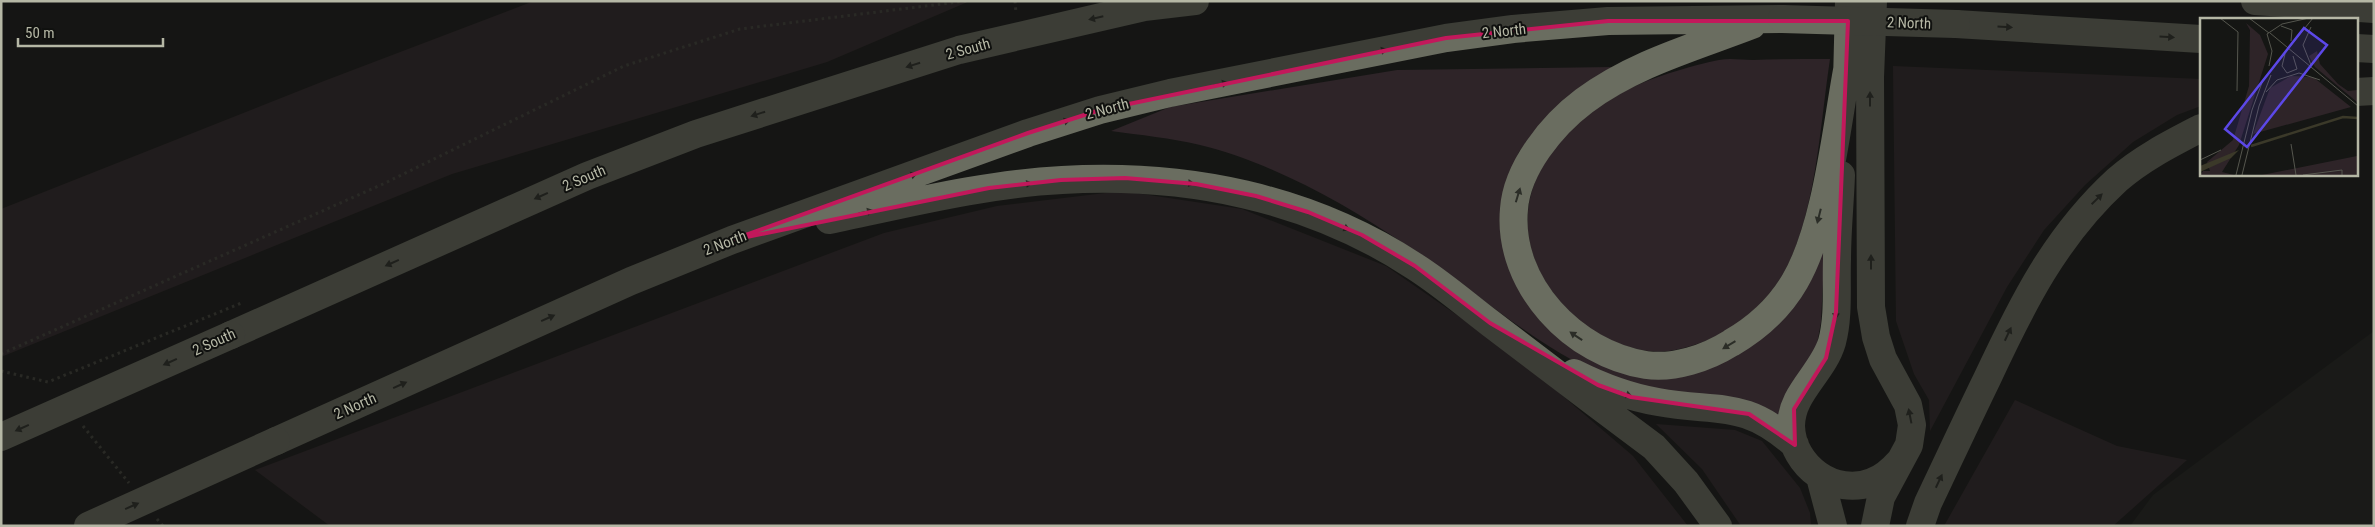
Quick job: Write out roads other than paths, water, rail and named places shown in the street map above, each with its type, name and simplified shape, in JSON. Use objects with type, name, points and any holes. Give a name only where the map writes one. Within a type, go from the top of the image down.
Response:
[{"type":"highway","name":"2 South","points":[[1,437],[587,176],[696,134],[959,50],[1155,4],[1195,1]]},
{"type":"highway","points":[[1849,1],[1848,65],[1837,256],[1836,312],[1832,342],[1821,365],[1801,393],[1794,409],[1791,427],[1795,444],[1805,463],[1820,477],[1836,484],[1854,486],[1871,483],[1887,475],[1900,462]]},
{"type":"highway","points":[[1873,1],[1870,77],[1871,307],[1876,337],[1883,359],[1908,405],[1912,425],[1909,445],[1881,497],[1875,526]]},
{"type":"highway","points":[[2255,1],[2374,10]]},
{"type":"highway","points":[[1776,19],[1664,59],[1618,78],[1571,112],[1530,158],[1514,208],[1515,239],[1524,268],[1550,313],[1572,334],[1599,350],[1647,365],[1671,365],[1696,360],[1722,349],[1764,320],[1795,280],[1813,237],[1825,190],[1848,65]]},
{"type":"highway","name":"2 North","points":[[88,526],[631,281],[732,240],[1028,133],[1100,110],[1170,93],[1446,38],[1513,29],[1608,21],[1776,19],[1956,24],[2200,39]]},
{"type":"highway","points":[[2358,48],[2374,49]]},
{"type":"highway","points":[[2358,92],[2374,91]]},
{"type":"highway","points":[[1920,526],[1928,503],[2014,320],[2055,249],[2088,209],[2119,179],[2160,149],[2200,129]]},
{"type":"highway","points":[[732,240],[989,188],[1060,180],[1125,178],[1196,184],[1256,196],[1300,209],[1362,236],[1415,266],[1654,448],[1686,482],[1718,526]]},
{"type":"highway","points":[[1490,323],[1566,369],[1598,385],[1638,398],[1728,409],[1749,414],[1768,424],[1795,444]]},
{"type":"highway","points":[[1820,477],[1834,526]]}]
